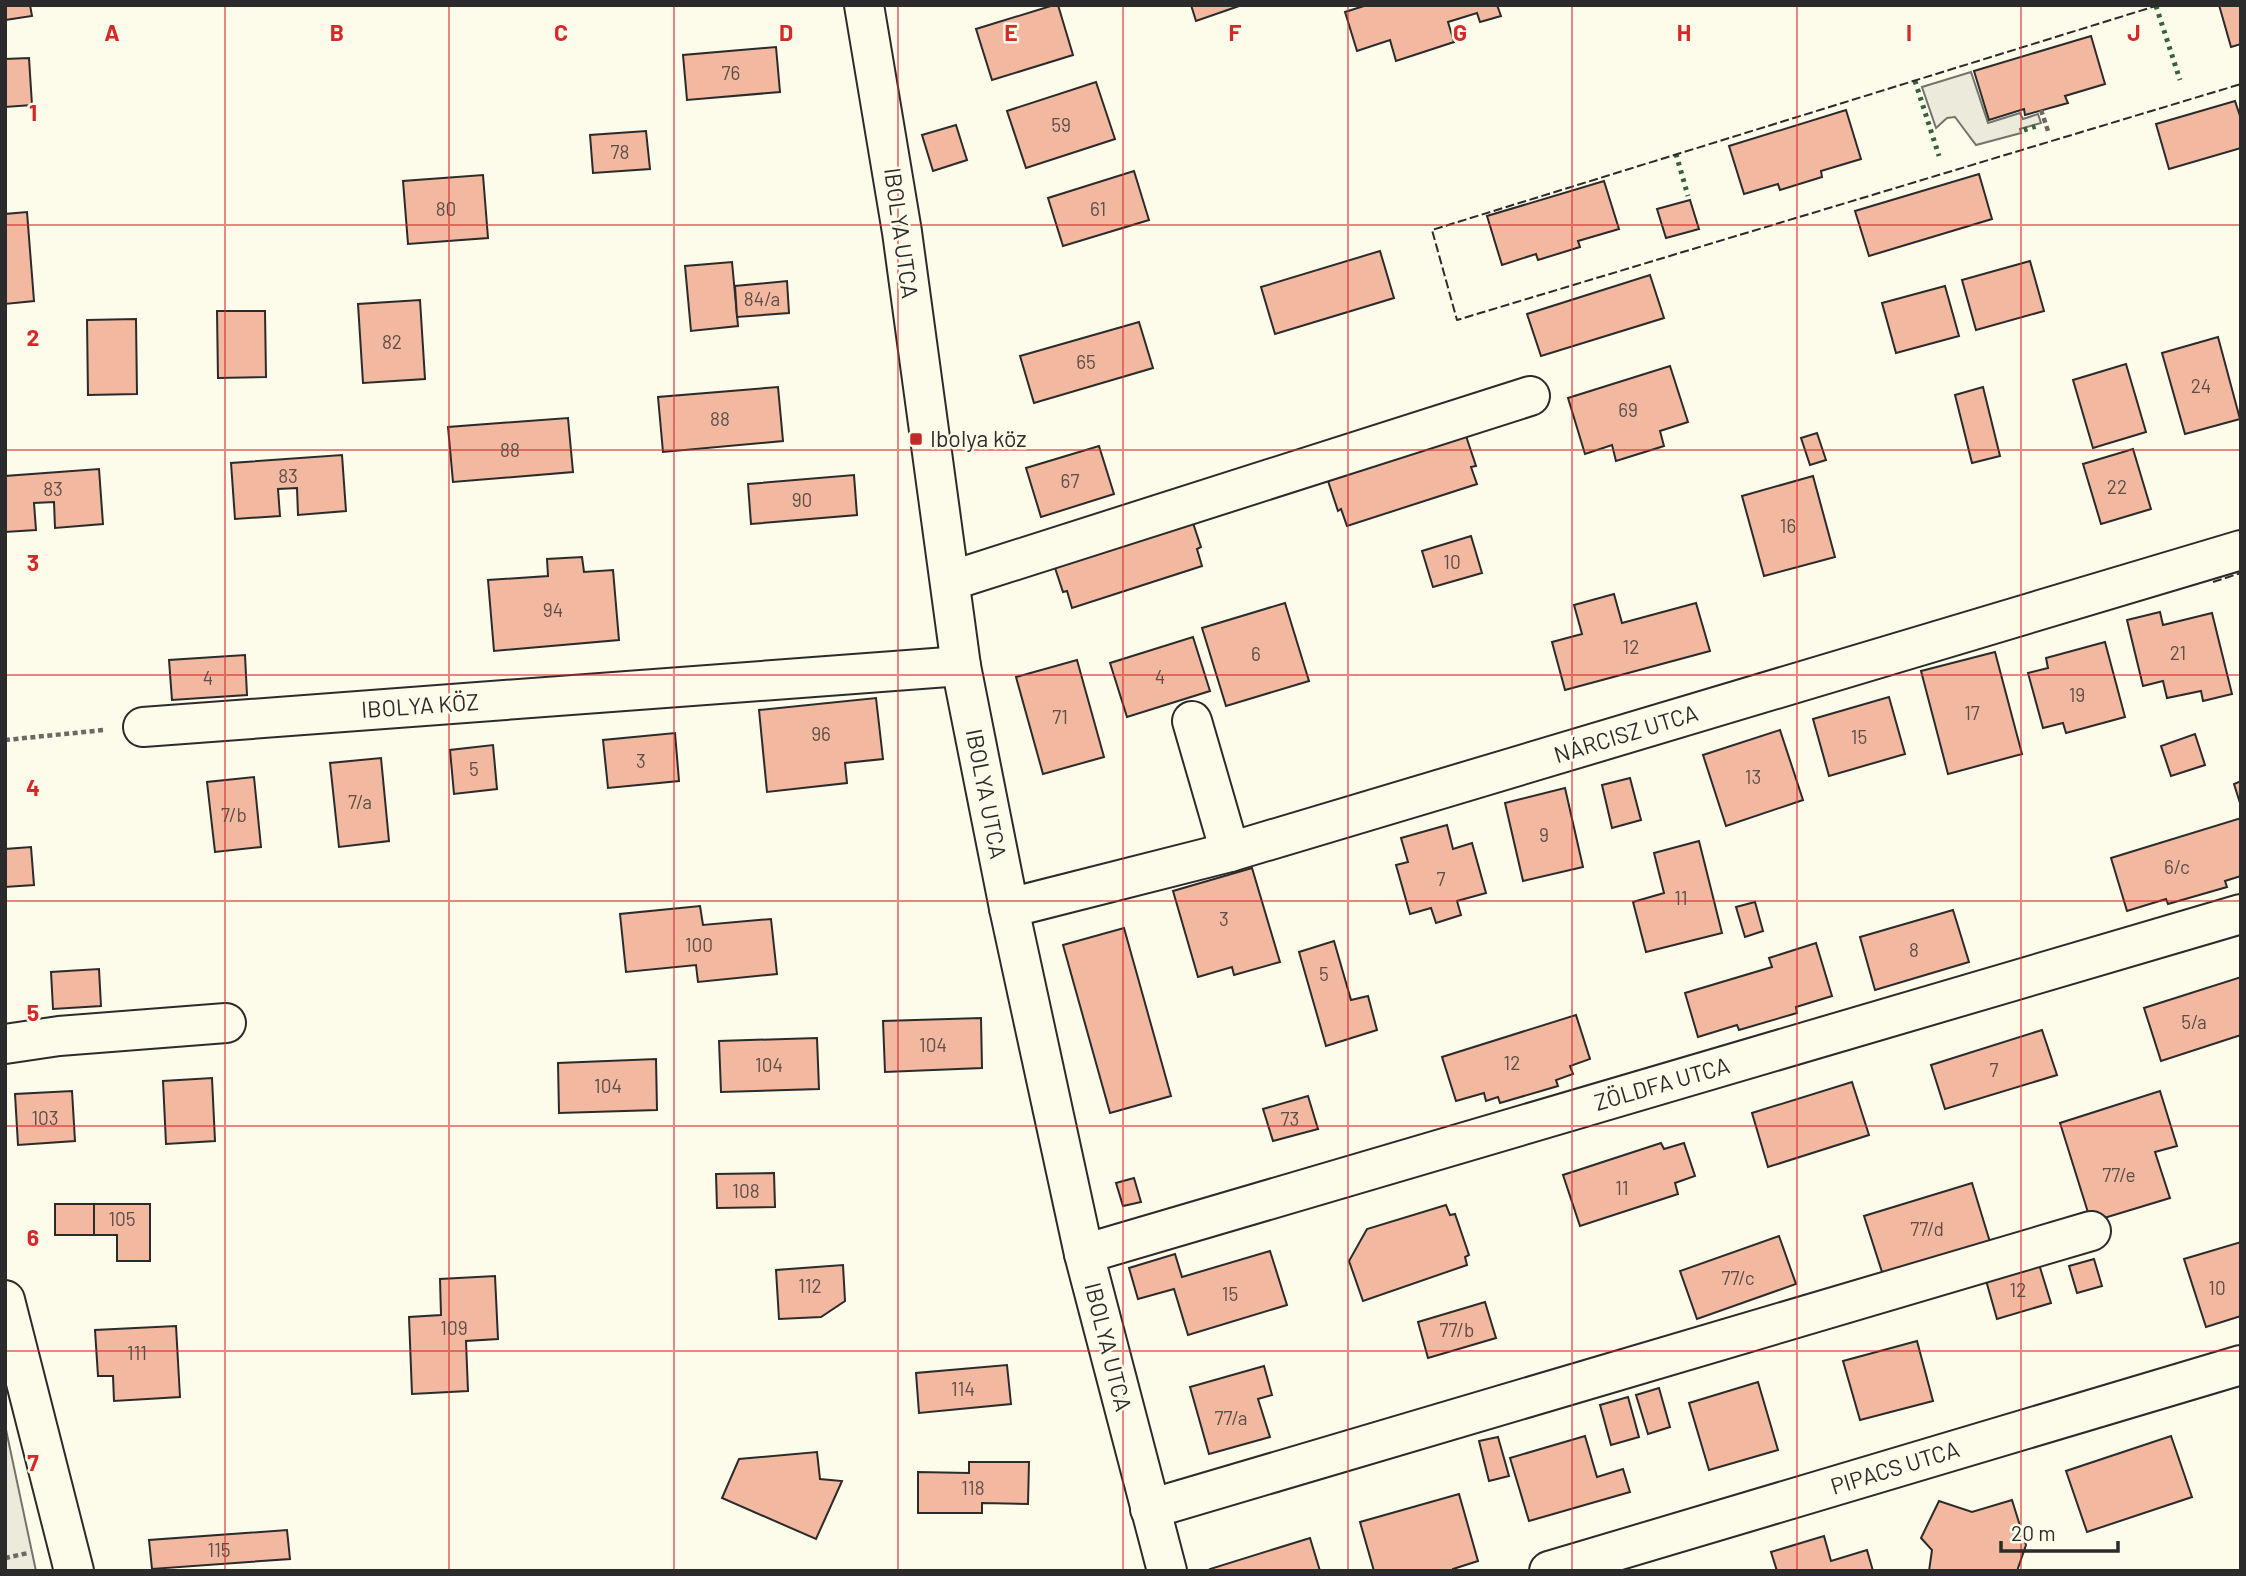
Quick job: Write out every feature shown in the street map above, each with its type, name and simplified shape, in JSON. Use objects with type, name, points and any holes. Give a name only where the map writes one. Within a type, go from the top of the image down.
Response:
[{"type":"street","name":"IBOLYA UTCA","points":[[864,5],[902,232],[961,666],[1009,908],[1084,1254],[1167,1571]]},
{"type":"street","points":[[950,581],[1530,396]]},
{"type":"street","name":"NÁRCISZ UTCA","points":[[1009,908],[1230,852],[2241,550]]},
{"type":"street","name":"IBOLYA KÖZ","points":[[143,727],[961,666]]},
{"type":"street","points":[[1192,721],[1230,852]]},
{"type":"street","name":"ZÖLDFA UTCA","points":[[1084,1254],[2241,914]]},
{"type":"street","points":[[5,1044],[60,1036],[226,1023]]},
{"type":"street","points":[[1150,1510],[2091,1231]]},
{"type":"street","points":[[5,1300],[74,1571]]},
{"type":"street","name":"PIPACS UTCA","points":[[1549,1571],[2241,1364]]},
{"type":"path","points":[[2041,110],[2048,131]]},
{"type":"path","points":[[5,740],[143,727]]},
{"type":"shaded area","points":[[1971,72],[1988,123],[2020,113],[2023,119],[2038,114],[2041,123],[2020,129],[2021,133],[1976,145],[1955,117],[1947,118],[1936,128],[1922,87]]},
{"type":"shaded area","points":[[5,1425],[36,1571],[5,1571]]},
{"type":"building","points":[[5,5],[30,5],[32,16],[5,20]]},
{"type":"building","points":[[1058,5],[1073,55],[992,80],[976,29]]},
{"type":"building","points":[[1191,5],[1242,5],[1196,21]]},
{"type":"building","points":[[1367,5],[1497,5],[1501,16],[1480,22],[1477,13],[1448,22],[1454,42],[1396,61],[1390,40],[1357,51],[1345,12]]},
{"type":"building","points":[[2219,5],[2241,5],[2241,44],[2231,47]]},
{"type":"building","points":[[2091,36],[2105,84],[2065,96],[2068,103],[2025,115],[2024,109],[1989,120],[1974,71]]},
{"type":"building","points":[[776,47],[780,92],[687,100],[683,55]]},
{"type":"building","points":[[29,58],[32,105],[5,107],[5,59]]},
{"type":"building","points":[[1096,82],[1115,139],[1026,168],[1007,111]]},
{"type":"building","points":[[2235,101],[2241,119],[2241,148],[2169,169],[2156,124]]},
{"type":"building","points":[[1846,110],[1861,159],[1821,171],[1822,177],[1780,190],[1778,184],[1744,194],[1729,146]]},
{"type":"building","points":[[956,125],[967,160],[933,171],[922,135]]},
{"type":"building","points":[[646,131],[650,169],[593,173],[590,135]]},
{"type":"building","points":[[1134,171],[1149,220],[1063,246],[1048,198]]},
{"type":"building","points":[[1979,174],[1992,219],[1869,256],[1855,211]]},
{"type":"building","points":[[483,175],[488,238],[408,244],[403,181]]},
{"type":"building","points":[[1604,181],[1619,229],[1578,241],[1580,247],[1538,260],[1536,254],[1502,265],[1487,216]]},
{"type":"building","points":[[1690,200],[1699,229],[1666,238],[1657,209]]},
{"type":"building","points":[[27,212],[34,301],[5,304],[5,214]]},
{"type":"building","points":[[1380,251],[1394,298],[1275,334],[1261,287]]},
{"type":"building","points":[[2030,261],[2044,311],[1976,330],[1962,280]]},
{"type":"building","points":[[732,262],[738,326],[691,331],[685,266]]},
{"type":"building","points":[[1650,275],[1664,318],[1541,356],[1527,314]]},
{"type":"building","points":[[787,281],[789,313],[737,317],[735,286]]},
{"type":"building","points":[[1945,286],[1959,336],[1896,353],[1882,303]]},
{"type":"building","points":[[420,300],[425,379],[363,383],[358,304]]},
{"type":"building","points":[[217,311],[265,311],[266,377],[218,378]]},
{"type":"building","points":[[136,319],[137,394],[88,395],[87,320]]},
{"type":"building","points":[[1139,322],[1153,368],[1034,403],[1020,356]]},
{"type":"building","points":[[2218,337],[2240,419],[2185,434],[2162,353]]},
{"type":"building","points":[[2126,364],[2146,432],[2093,448],[2073,380]]},
{"type":"building","points":[[1670,366],[1688,422],[1660,431],[1664,446],[1616,461],[1612,445],[1585,454],[1568,398]]},
{"type":"building","points":[[778,387],[783,441],[663,452],[658,397]]},
{"type":"building","points":[[1983,387],[2000,456],[1972,463],[1955,395]]},
{"type":"building","points":[[568,418],[573,472],[453,482],[448,427]]},
{"type":"building","points":[[1817,433],[1826,460],[1810,465],[1801,438]]},
{"type":"building","points":[[1466,436],[1476,466],[1471,467],[1477,484],[1347,526],[1341,509],[1338,511],[1328,481]]},
{"type":"building","points":[[1099,446],[1114,494],[1041,517],[1026,468]]},
{"type":"building","points":[[2133,449],[2151,509],[2101,524],[2083,464]]},
{"type":"building","points":[[342,455],[346,511],[298,515],[297,488],[278,489],[280,516],[235,519],[231,463]]},
{"type":"building","points":[[99,469],[103,524],[55,528],[54,502],[34,503],[36,530],[5,532],[5,476]]},
{"type":"building","points":[[854,475],[857,515],[751,524],[748,484]]},
{"type":"building","points":[[1813,476],[1835,557],[1764,576],[1742,496]]},
{"type":"building","points":[[1191,517],[1201,547],[1197,549],[1202,566],[1072,608],[1067,591],[1063,592],[1053,562]]},
{"type":"building","points":[[1471,536],[1482,573],[1433,587],[1422,551]]},
{"type":"building","points":[[582,557],[584,572],[613,570],[619,640],[494,651],[488,580],[548,576],[547,559]]},
{"type":"building","points":[[1614,594],[1622,623],[1696,603],[1710,651],[1565,690],[1552,642],[1582,634],[1574,605]]},
{"type":"building","points":[[1285,603],[1309,681],[1226,706],[1202,628]]},
{"type":"building","points":[[2160,612],[2163,625],[2212,613],[2232,694],[2203,701],[2201,691],[2167,698],[2163,681],[2143,686],[2127,620]]},
{"type":"building","points":[[1193,637],[1210,691],[1127,717],[1110,663]]},
{"type":"building","points":[[2105,642],[2125,717],[2066,733],[2063,723],[2043,728],[2028,673],[2048,668],[2046,658]]},
{"type":"building","points":[[1995,652],[2022,754],[1948,774],[1921,671]]},
{"type":"building","points":[[245,655],[247,695],[172,700],[169,660]]},
{"type":"building","points":[[1077,660],[1104,757],[1043,774],[1016,677]]},
{"type":"building","points":[[1889,697],[1905,754],[1829,776],[1813,719]]},
{"type":"building","points":[[876,698],[883,759],[845,763],[847,783],[767,792],[759,710]]},
{"type":"building","points":[[1780,730],[1803,800],[1726,826],[1703,755]]},
{"type":"building","points":[[675,733],[679,781],[608,788],[603,740]]},
{"type":"building","points":[[2195,734],[2205,765],[2171,776],[2161,746]]},
{"type":"building","points":[[493,745],[497,789],[454,794],[450,750]]},
{"type":"building","points":[[381,758],[389,841],[339,847],[330,763]]},
{"type":"building","points":[[254,777],[261,847],[215,852],[207,782]]},
{"type":"building","points":[[1630,778],[1641,820],[1612,828],[1602,785]]},
{"type":"building","points":[[2241,781],[2241,803],[2240,803],[2234,784]]},
{"type":"building","points":[[1565,788],[1583,867],[1523,881],[1505,803]]},
{"type":"building","points":[[2241,818],[2241,876],[2225,881],[2227,887],[2168,904],[2166,899],[2127,911],[2111,858]]},
{"type":"building","points":[[1447,825],[1453,849],[1472,843],[1486,893],[1457,901],[1461,915],[1436,923],[1431,908],[1410,914],[1396,865],[1408,862],[1401,838]]},
{"type":"building","points":[[1699,841],[1722,933],[1646,952],[1633,902],[1664,893],[1654,853]]},
{"type":"building","points":[[31,847],[34,885],[5,887],[5,849]]},
{"type":"building","points":[[1252,868],[1280,962],[1234,975],[1232,967],[1198,977],[1173,891]]},
{"type":"building","points":[[1755,902],[1763,931],[1745,937],[1736,907]]},
{"type":"building","points":[[700,906],[703,925],[771,919],[777,974],[698,982],[696,965],[626,972],[620,914]]},
{"type":"building","points":[[1953,910],[1969,962],[1875,990],[1860,937]]},
{"type":"building","points":[[1124,928],[1171,1096],[1110,1113],[1063,945]]},
{"type":"building","points":[[1334,941],[1351,1000],[1368,996],[1377,1030],[1326,1046],[1299,952]]},
{"type":"building","points":[[1816,943],[1832,996],[1796,1007],[1797,1013],[1739,1030],[1737,1025],[1698,1037],[1685,993],[1772,967],[1769,958]]},
{"type":"building","points":[[99,969],[101,1006],[53,1009],[51,972]]},
{"type":"building","points":[[2241,977],[2241,1035],[2161,1061],[2144,1008]]},
{"type":"building","points":[[1576,1015],[1590,1059],[1570,1066],[1573,1074],[1556,1080],[1558,1086],[1500,1103],[1498,1097],[1486,1101],[1484,1093],[1456,1101],[1442,1057]]},
{"type":"building","points":[[981,1018],[982,1068],[885,1072],[883,1021]]},
{"type":"building","points":[[2042,1030],[2057,1075],[1945,1109],[1931,1065]]},
{"type":"building","points":[[817,1038],[819,1089],[721,1092],[719,1041]]},
{"type":"building","points":[[656,1059],[657,1110],[559,1113],[558,1063]]},
{"type":"building","points":[[212,1078],[215,1141],[166,1144],[163,1081]]},
{"type":"building","points":[[1852,1082],[1869,1135],[1768,1167],[1752,1113]]},
{"type":"building","points":[[72,1091],[75,1141],[18,1145],[15,1094]]},
{"type":"building","points":[[2160,1091],[2177,1146],[2155,1152],[2170,1198],[2091,1222],[2060,1123]]},
{"type":"building","points":[[1308,1096],[1318,1129],[1273,1141],[1263,1109]]},
{"type":"building","points":[[1661,1143],[1664,1149],[1684,1143],[1695,1176],[1675,1183],[1678,1194],[1580,1226],[1563,1175]]},
{"type":"building","points":[[774,1173],[775,1207],[717,1208],[716,1174]]},
{"type":"building","points":[[1134,1178],[1141,1202],[1123,1206],[1116,1183]]},
{"type":"building","points":[[1972,1183],[1990,1242],[1883,1275],[1864,1216]]},
{"type":"building","points":[[55,1204],[94,1204],[94,1235],[55,1235]]},
{"type":"building","points":[[94,1204],[150,1204],[150,1261],[117,1261],[117,1235],[94,1235]]},
{"type":"building","points":[[1446,1205],[1450,1215],[1455,1214],[1469,1255],[1465,1257],[1467,1265],[1363,1301],[1349,1261],[1367,1229]]},
{"type":"building","points":[[1779,1236],[1796,1284],[1697,1319],[1680,1271]]},
{"type":"building","points":[[2241,1242],[2241,1316],[2206,1327],[2184,1259]]},
{"type":"building","points":[[1270,1251],[1287,1305],[1188,1335],[1174,1289],[1138,1299],[1129,1268],[1175,1254],[1182,1277]]},
{"type":"building","points":[[2094,1259],[2102,1286],[2077,1293],[2069,1266]]},
{"type":"building","points":[[2038,1261],[2051,1303],[1997,1319],[1985,1277]]},
{"type":"building","points":[[843,1265],[845,1301],[821,1317],[779,1319],[776,1270]]},
{"type":"building","points":[[495,1276],[498,1339],[466,1341],[468,1391],[412,1394],[409,1317],[441,1315],[440,1279]]},
{"type":"building","points":[[1485,1302],[1496,1338],[1428,1358],[1418,1322]]},
{"type":"building","points":[[176,1326],[180,1397],[114,1401],[113,1376],[98,1376],[95,1330]]},
{"type":"building","points":[[1917,1341],[1933,1401],[1860,1420],[1843,1361]]},
{"type":"building","points":[[1007,1365],[1011,1404],[919,1413],[916,1373]]},
{"type":"building","points":[[1264,1366],[1272,1395],[1258,1399],[1270,1437],[1209,1454],[1190,1387]]},
{"type":"building","points":[[1758,1382],[1778,1450],[1709,1470],[1689,1403]]},
{"type":"building","points":[[1659,1388],[1670,1427],[1648,1434],[1636,1395]]},
{"type":"building","points":[[1628,1397],[1639,1437],[1611,1445],[1600,1405]]},
{"type":"building","points":[[1585,1436],[1597,1477],[1623,1469],[1630,1492],[1529,1521],[1510,1458]]},
{"type":"building","points":[[2171,1436],[2192,1497],[2087,1532],[2066,1471]]},
{"type":"building","points":[[1498,1437],[1509,1476],[1489,1481],[1479,1441]]},
{"type":"building","points":[[817,1452],[820,1479],[842,1481],[816,1539],[722,1498],[739,1459]]},
{"type":"building","points":[[969,1462],[1029,1462],[1028,1504],[982,1503],[982,1513],[918,1513],[918,1472],[969,1473]]},
{"type":"building","points":[[1459,1494],[1478,1561],[1453,1571],[1374,1571],[1360,1522]]},
{"type":"building","points":[[2012,1500],[2026,1545],[2017,1571],[1929,1571],[1932,1550],[1921,1538],[1939,1501],[1972,1512]]},
{"type":"building","points":[[287,1530],[290,1559],[152,1569],[149,1540]]},
{"type":"building","points":[[1824,1536],[1831,1561],[1867,1550],[1873,1571],[1777,1571],[1771,1552]]},
{"type":"building","points":[[1310,1538],[1320,1571],[1210,1569]]},
{"type":"hedge","points":[[2156,6],[2180,80]]},
{"type":"hedge","points":[[1915,81],[1939,156]]},
{"type":"hedge","points":[[2024,130],[2040,125]]},
{"type":"hedge","points":[[1676,154],[1688,196]]},
{"type":"fence","points":[[2159,5],[1432,230],[1457,320],[2241,84]]},
{"type":"fence","points":[[2213,582],[2241,573]]},
{"type":"place","name":"Ibolya köz","points":[[916,439]]}]
